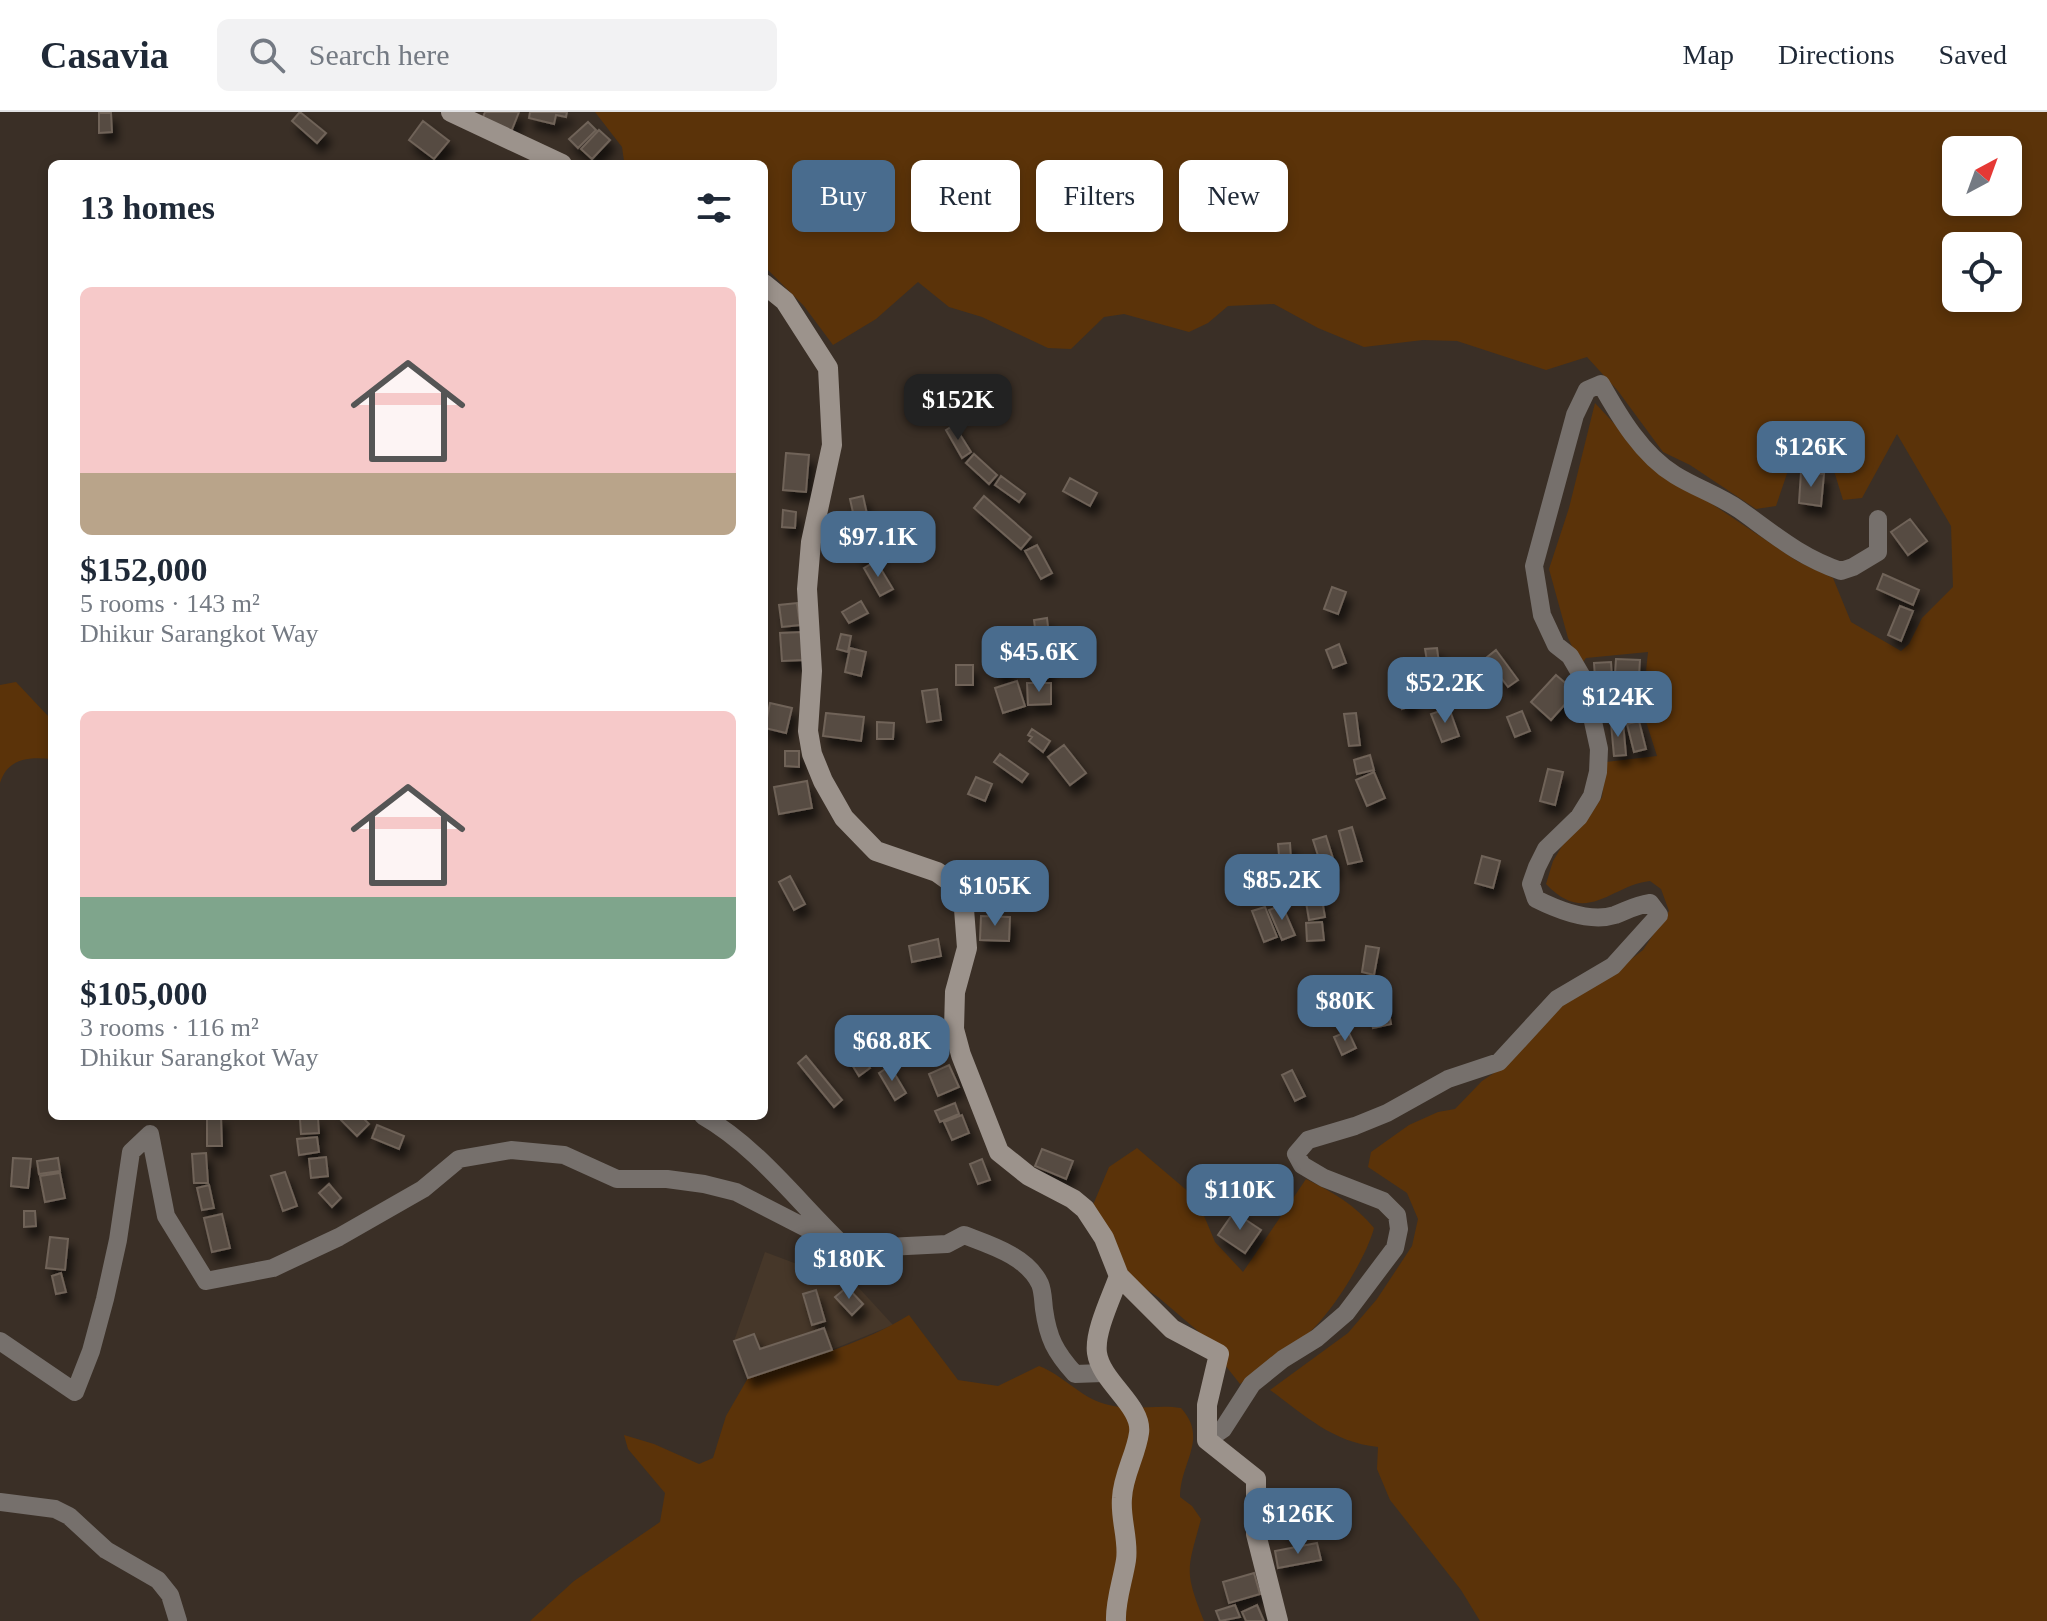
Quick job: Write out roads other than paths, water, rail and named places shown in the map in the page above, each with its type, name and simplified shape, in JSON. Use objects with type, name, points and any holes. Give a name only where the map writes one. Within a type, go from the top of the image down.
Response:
[{"type":"street","points":[[451,112],[553,160]]},
{"type":"street","points":[[768,287],[785,301],[828,368],[832,445],[811,542],[807,589],[812,671],[808,731],[812,754],[837,806],[860,837],[876,851],[895,860],[937,872],[951,882],[958,892],[964,909],[967,948],[955,992],[954,1029],[991,1136],[999,1152],[1009,1162],[1085,1209],[1104,1238],[1119,1276],[1172,1329],[1219,1354],[1207,1405],[1207,1440]]},
{"type":"street","points":[[1207,1440],[1223,1429],[1252,1384],[1317,1338],[1346,1313],[1395,1248],[1399,1229],[1397,1215],[1383,1201],[1324,1178],[1302,1165],[1296,1154],[1308,1140],[1387,1113],[1448,1079],[1499,1062],[1557,999],[1613,966],[1659,915],[1650,903],[1634,905],[1612,916],[1585,917],[1536,899],[1531,884],[1546,849],[1579,817],[1592,796],[1598,772],[1599,749],[1584,680],[1570,656],[1556,645],[1542,615],[1534,566],[1575,415],[1587,390],[1601,384],[1615,410],[1642,445],[1673,474],[1739,509],[1813,561],[1841,571],[1866,560],[1878,552],[1878,519]]},
{"type":"street","points":[[710,1120],[760,1161],[847,1249]]},
{"type":"street","points":[[0,1341],[75,1392],[91,1351],[105,1299],[118,1240],[131,1152],[150,1134],[166,1216],[206,1281],[273,1268],[339,1237],[423,1189],[459,1159],[511,1150],[564,1155],[617,1179],[667,1179],[736,1192],[847,1249],[947,1244],[964,1235],[1003,1251],[1023,1264],[1040,1285],[1047,1330],[1058,1355],[1075,1374],[1103,1373]]},
{"type":"street","points":[[1116,1621],[1127,1557],[1122,1499],[1128,1464],[1139,1433],[1139,1422],[1103,1373],[1097,1352],[1098,1338],[1119,1276]]},
{"type":"street","points":[[1207,1440],[1256,1479],[1256,1534],[1278,1621]]},
{"type":"street","points":[[0,1502],[55,1509],[69,1516],[106,1550],[158,1580],[170,1595],[178,1621]]}]
